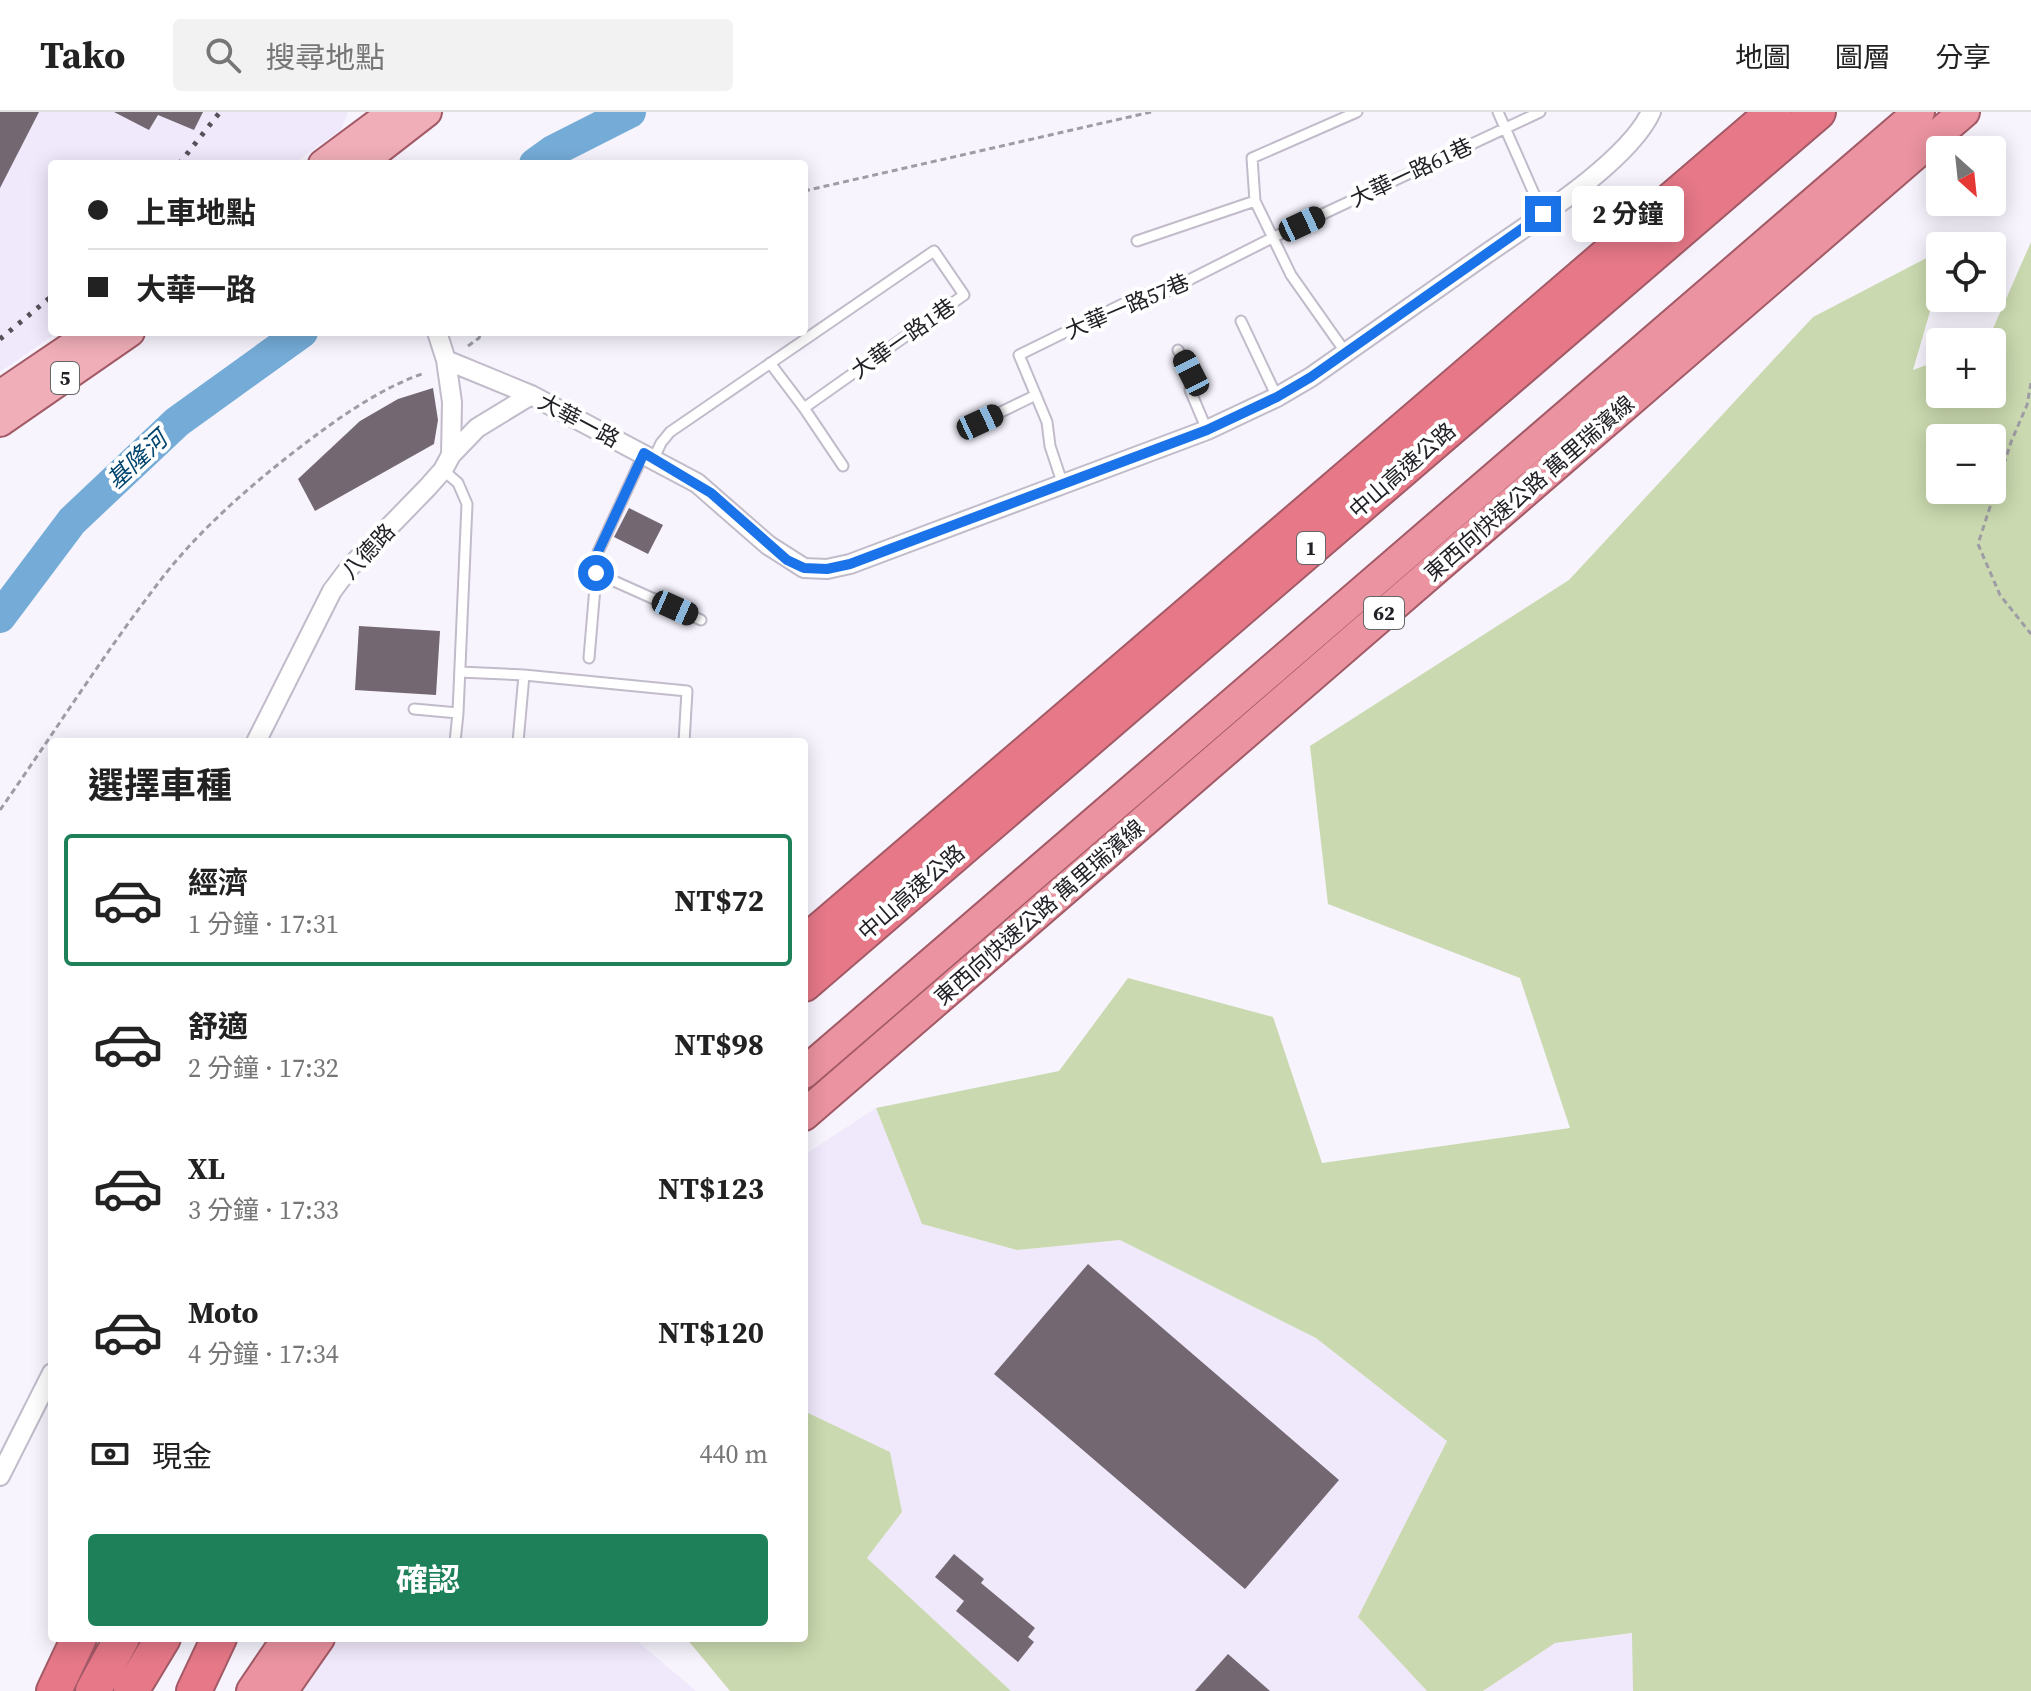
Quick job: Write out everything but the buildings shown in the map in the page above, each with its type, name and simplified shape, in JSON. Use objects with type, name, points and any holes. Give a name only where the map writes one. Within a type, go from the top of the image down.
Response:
[{"type":"highway","name":"中山高速公路","points":[[808,941],[1774,112]]},
{"type":"highway","name":"中山高速公路","points":[[808,981],[1818,112]]},
{"type":"highway","name":"東西向快速公路 萬里瑞濱線","points":[[808,1070],[1919,112]]},
{"type":"highway","name":"東西向快速公路 萬里瑞濱線","points":[[808,1112],[1964,112]]},
{"type":"highway","points":[[54,1691],[77,1642]]},
{"type":"highway","points":[[93,1691],[120,1642]]},
{"type":"highway","points":[[131,1691],[161,1642]]},
{"type":"highway","points":[[194,1691],[217,1642]]},
{"type":"highway","points":[[252,1691],[285,1642]]},
{"type":"highway","points":[[282,1691],[316,1642]]},
{"type":"main road","points":[[370,153],[393,112]]},
{"type":"main road","points":[[340,160],[370,153],[427,112]]},
{"type":"main road","name":"5","points":[[0,395],[87,336]]},
{"type":"main road","name":"5","points":[[0,422],[124,336]]},
{"type":"street","name":"大華一路","points":[[446,360],[531,395],[649,456],[711,493],[768,545],[804,568],[827,569],[850,564],[1207,430],[1277,397],[1346,353],[1543,214],[1609,162],[1630,142],[1651,112]]},
{"type":"street","points":[[438,336],[446,360],[452,402],[447,462]]},
{"type":"street","name":"八德路","points":[[258,738],[332,591],[350,567],[477,428],[531,395]]},
{"type":"street","points":[[0,1476],[48,1381]]},
{"type":"lane","points":[[1346,353],[1291,275],[1255,201],[1252,158],[1357,112]]},
{"type":"lane","points":[[1498,112],[1543,214]]},
{"type":"lane","name":"大華一路61巷","points":[[1274,237],[1540,112]]},
{"type":"lane","points":[[1137,241],[1255,201]]},
{"type":"lane","name":"大華一路57巷","points":[[1063,485],[1050,446],[1047,422],[1019,355],[1143,294],[1167,291],[1274,237]]},
{"type":"lane","name":"大華一路1巷","points":[[589,658],[598,552],[649,456],[670,432],[934,251],[964,295],[804,408]]},
{"type":"lane","points":[[1241,321],[1277,397]]},
{"type":"lane","points":[[1178,350],[1191,373],[1190,390],[1207,430]]},
{"type":"lane","points":[[770,363],[843,466]]},
{"type":"lane","points":[[980,422],[1036,395]]},
{"type":"lane","points":[[447,462],[467,504],[455,738]]},
{"type":"lane","points":[[596,573],[701,620]]},
{"type":"lane","points":[[460,672],[687,691],[684,738]]},
{"type":"lane","points":[[518,738],[524,675]]},
{"type":"lane","points":[[414,709],[458,713]]},
{"type":"path","points":[[808,190],[1151,112]]},
{"type":"path","points":[[468,346],[480,336]]},
{"type":"path","points":[[50,738],[157,584],[212,524],[282,460],[339,419],[425,373]]},
{"type":"path","points":[[2031,383],[2027,405],[2011,442],[1978,544],[2000,595],[2031,634]]},
{"type":"path","points":[[0,810],[48,741]]},
{"type":"shaded area","points":[[0,112],[348,112],[341,130],[299,160],[48,160],[48,336],[52,336],[0,372]]},
{"type":"shaded area","points":[[876,1108],[922,1224],[1017,1250],[1120,1240],[1316,1338],[1447,1441],[1358,1617],[1427,1691],[1011,1691],[867,1558],[902,1512],[890,1452],[808,1413],[808,1152]]},
{"type":"shaded area","points":[[1633,1633],[1633,1691],[1483,1691],[1555,1643]]},
{"type":"shaded area","points":[[336,1642],[638,1642],[696,1691],[302,1691]]},
{"type":"green space","points":[[2031,242],[2031,1691],[1633,1691],[1632,1633],[1555,1643],[1483,1691],[1427,1691],[1358,1617],[1447,1441],[1316,1338],[1120,1240],[1017,1250],[922,1224],[876,1108],[1059,1071],[1128,978],[1273,1017],[1322,1163],[1570,1128],[1520,978],[1328,904],[1310,746],[1569,580],[1813,317],[1926,258],[1926,312],[1930,312],[1913,370],[1926,365],[1926,408],[2006,408],[2006,328],[1993,328],[2000,312],[2006,312],[2006,299]]},
{"type":"green space","points":[[808,1413],[890,1452],[902,1512],[867,1558],[1011,1691],[730,1691],[689,1642],[808,1642]]},
{"type":"waterway","name":"基隆河","points":[[541,160],[630,112]]},
{"type":"waterway","name":"基隆河","points":[[0,617],[72,521],[177,422],[296,336]]},
{"type":"railway","points":[[182,160],[220,112]]},
{"type":"railway","points":[[0,339],[48,299]]},
{"type":"route","points":[[596,573],[598,552],[644,453],[711,493],[787,560],[804,568],[827,569],[850,564],[1207,430],[1260,406],[1311,377],[1543,214]]}]
